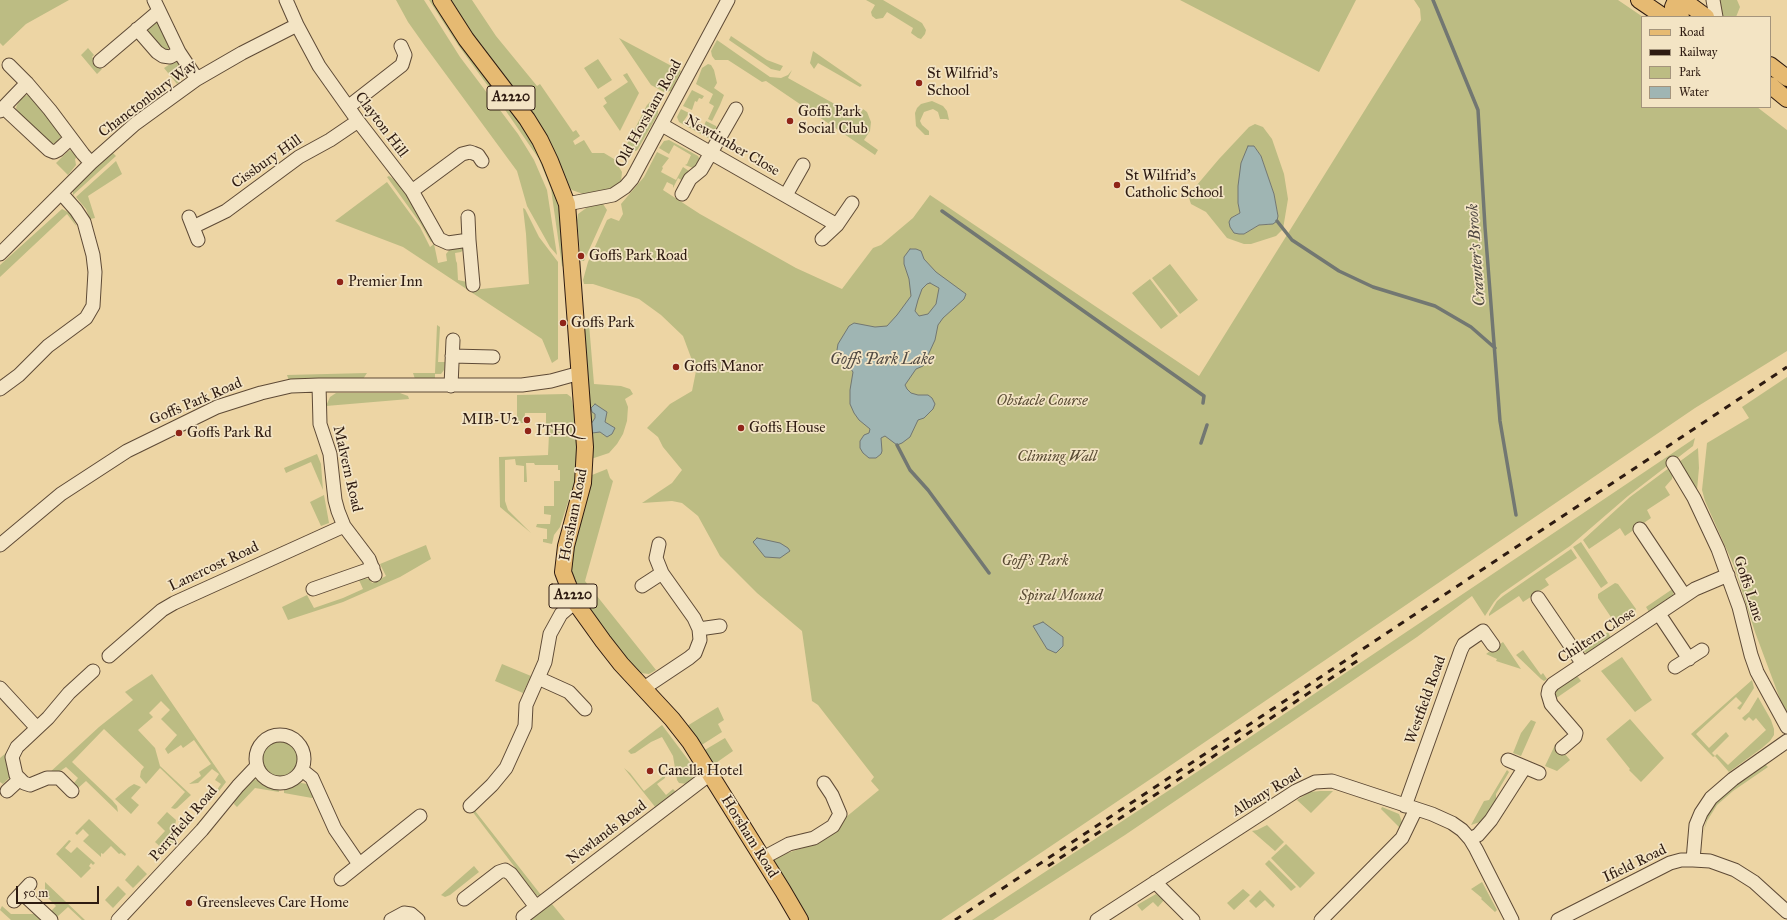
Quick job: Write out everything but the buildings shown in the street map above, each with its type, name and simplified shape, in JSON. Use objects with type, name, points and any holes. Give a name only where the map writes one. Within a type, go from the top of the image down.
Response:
[{"type":"main road","name":"Horsham Road","points":[[441,0],[466,39],[519,109],[540,140],[567,204],[585,447],[583,483],[566,546],[563,572],[575,602],[603,641],[681,731],[763,858],[800,920]]},
{"type":"main road","points":[[1639,0],[1681,9],[1703,16]]},
{"type":"main road","points":[[1771,66],[1787,78]]},
{"type":"main road","points":[[1771,86],[1787,99]]},
{"type":"main road","points":[[1771,95],[1787,107]]},
{"type":"street","points":[[1713,0],[1716,16]]},
{"type":"street","name":"Clayton Hill","points":[[290,1],[297,25],[319,66],[358,121],[412,191],[439,239],[448,243],[469,240]]},
{"type":"street","name":"Old Horsham Road","points":[[567,204],[607,197],[619,192],[632,179],[662,125],[724,1]]},
{"type":"street","points":[[100,61],[137,29],[156,5],[179,52],[197,80]]},
{"type":"street","name":"Chanctonbury Way","points":[[0,254],[91,163],[135,124],[197,80],[297,25]]},
{"type":"street","points":[[137,29],[156,52],[163,56],[170,57],[179,52]]},
{"type":"street","points":[[348,107],[402,65],[405,55],[401,46]]},
{"type":"street","points":[[9,65],[50,110],[91,163]]},
{"type":"street","points":[[27,83],[2,109],[49,150],[54,152],[58,150],[71,138]]},
{"type":"street","points":[[682,194],[690,179],[700,170],[736,109]]},
{"type":"street","name":"Cissbury Hill","points":[[198,240],[191,222],[226,211],[299,157],[330,140],[358,121]]},
{"type":"street","name":"Newtimber Close","points":[[662,125],[837,225]]},
{"type":"street","points":[[412,191],[466,152],[478,155],[482,161]]},
{"type":"street","name":"Newtimber Close","points":[[786,195],[803,165]]},
{"type":"street","points":[[0,388],[19,375],[48,346],[80,323],[90,313],[93,306],[95,272],[84,222],[61,193]]},
{"type":"street","points":[[822,239],[837,225],[852,203]]},
{"type":"street","points":[[468,217],[473,285]]},
{"type":"street","points":[[451,386],[453,340]]},
{"type":"street","points":[[452,356],[493,357]]},
{"type":"street","name":"Goffs Park Road","points":[[0,545],[43,508],[82,479],[127,450],[217,407],[239,400],[291,386],[522,385],[551,381],[580,373]]},
{"type":"street","name":"Malvern Road","points":[[312,589],[374,571],[363,549],[344,526],[335,500],[330,454],[320,424],[318,385]]},
{"type":"street","name":"Goffs Lane","points":[[1673,463],[1702,515],[1728,575],[1739,607],[1757,672],[1787,728]]},
{"type":"street","name":"Lanercost Road","points":[[109,656],[162,610],[174,603],[344,526]]},
{"type":"street","points":[[1640,529],[1684,596]]},
{"type":"street","points":[[644,688],[683,663],[695,653],[700,640],[699,629],[694,618],[662,573],[656,558],[658,544]]},
{"type":"street","points":[[642,586],[662,573]]},
{"type":"street","name":"Chiltern Close","points":[[1562,748],[1575,737],[1576,733],[1551,704],[1548,694],[1549,689],[1553,684],[1684,596],[1701,586],[1728,575]]},
{"type":"street","points":[[1538,598],[1583,664]]},
{"type":"street","points":[[470,806],[492,785],[506,768],[525,726],[526,705],[545,662],[550,634],[554,624],[561,614],[575,602]]},
{"type":"street","points":[[1659,614],[1689,659]]},
{"type":"street","points":[[699,629],[720,626]]},
{"type":"street","name":"Westfield Road","points":[[1410,807],[1464,644],[1483,631],[1493,645]]},
{"type":"street","points":[[1675,667],[1702,650]]},
{"type":"street","points":[[72,791],[59,778],[47,778],[30,785],[20,780],[16,775],[12,763],[14,752],[17,747],[48,718],[69,693],[93,671]]},
{"type":"street","points":[[538,678],[569,692],[585,709]]},
{"type":"street","points":[[2,694],[37,728]]},
{"type":"street","points":[[282,734],[294,738],[302,747],[304,755],[302,770],[296,777],[282,783],[266,779],[257,766],[257,751],[267,738],[274,735],[282,734]]},
{"type":"street","points":[[1693,860],[1696,825],[1701,813],[1711,798],[1732,779],[1787,741]]},
{"type":"street","points":[[1508,760],[1539,773]]},
{"type":"street","name":"Perryfield Road","points":[[118,920],[202,830],[238,786],[257,766]]},
{"type":"street","points":[[1470,839],[1478,834],[1491,820],[1525,767]]},
{"type":"street","points":[[302,770],[312,778],[335,829],[359,864]]},
{"type":"street","name":"Newlands Road","points":[[522,917],[710,774]]},
{"type":"street","points":[[7,791],[20,780]]},
{"type":"street","name":"Albany Road","points":[[1097,920],[1296,791],[1315,782],[1332,781],[1340,782],[1452,823],[1470,839],[1512,920]]},
{"type":"street","points":[[763,858],[789,844],[814,838],[833,826],[840,814],[832,795],[824,783]]},
{"type":"street","points":[[1321,920],[1398,842],[1404,834],[1410,807]]},
{"type":"street","points":[[341,879],[420,816]]},
{"type":"street","name":"Ifield Road","points":[[1558,920],[1670,864],[1681,860],[1710,861],[1735,870],[1754,882],[1787,912]]},
{"type":"street","points":[[464,899],[499,872],[505,870],[511,874],[536,907]]},
{"type":"street","points":[[1155,882],[1193,920]]},
{"type":"street","points":[[22,893],[52,920]]},
{"type":"street","points":[[391,920],[404,913],[410,914],[418,920]]},
{"type":"green space","points":[[0,0],[69,0],[26,24],[3,46],[0,43]]},
{"type":"green space","points":[[396,0],[424,0],[460,57],[518,134],[534,160],[547,190],[557,255],[550,247],[527,206],[517,171],[408,22]]},
{"type":"green space","points":[[429,0],[434,0],[534,144],[554,187],[559,210],[567,269],[562,266],[551,189],[539,159],[458,45]]},
{"type":"green space","points":[[447,0],[472,0],[496,36],[537,86],[540,84],[573,132],[576,130],[580,136],[573,141],[575,145],[584,140],[592,153],[604,153],[614,159],[622,172],[621,182],[615,187],[607,190],[583,194],[572,190],[567,185]]},
{"type":"green space","points":[[866,0],[883,0],[922,23],[926,30],[925,34],[921,39],[918,38],[911,33],[913,28],[887,12],[883,18],[876,19],[872,16],[871,12],[875,5]]},
{"type":"green space","points":[[1180,0],[1356,0],[1319,72]]},
{"type":"green space","name":"Goff's Park","points":[[1414,0],[1618,0],[1642,16],[1641,108],[1758,108],[1787,130],[1787,351],[1695,408],[941,920],[797,920],[764,867],[775,857],[812,845],[879,790],[871,781],[874,777],[818,705],[812,701],[802,631],[757,593],[720,556],[698,516],[682,503],[672,501],[642,503],[672,483],[682,470],[663,447],[658,437],[647,428],[670,404],[692,391],[696,371],[683,336],[661,315],[639,299],[593,284],[584,284],[583,280],[588,262],[607,220],[611,218],[619,221],[623,214],[621,204],[644,177],[657,152],[669,158],[662,167],[661,172],[676,180],[683,167],[689,171],[683,181],[678,178],[673,188],[673,185],[667,182],[663,190],[700,214],[796,268],[842,289],[873,248],[881,245],[913,218],[930,195],[1199,376],[1421,20],[1420,9]]},
{"type":"green space","points":[[1718,0],[1737,0],[1740,7],[1736,16],[1721,16]]},
{"type":"green space","points":[[153,23],[158,23],[170,47],[166,51],[164,51],[149,34],[148,28]]},
{"type":"green space","points":[[731,36],[767,60],[783,66],[780,71],[771,69],[729,40]]},
{"type":"green space","points":[[619,38],[681,71],[671,91],[664,92],[651,85]]},
{"type":"green space","points":[[717,40],[770,77],[781,78],[788,75],[792,70],[788,78],[858,117],[863,109],[867,112],[871,122],[870,131],[864,140],[878,150],[875,155],[766,81],[762,82],[728,60],[715,60],[711,51]]},
{"type":"green space","points":[[88,48],[94,55],[92,57],[102,69],[97,74],[81,55]]},
{"type":"green space","points":[[813,51],[862,85],[860,87],[818,63],[814,69],[810,63]]},
{"type":"green space","points":[[598,59],[612,80],[598,89],[584,68]]},
{"type":"green space","points":[[175,61],[178,62],[185,72],[182,74],[181,80],[177,84],[164,68]]},
{"type":"green space","points":[[708,64],[711,65],[714,70],[717,83],[714,88],[724,95],[712,121],[708,119],[714,106],[709,103],[713,94],[696,84],[702,68]]},
{"type":"green space","points":[[627,73],[639,93],[620,131],[603,106],[607,103],[604,98],[628,82],[623,75]]},
{"type":"green space","points":[[692,90],[704,96],[702,99],[699,98],[697,102],[695,101],[692,110],[683,106]]},
{"type":"green space","points":[[23,96],[31,96],[61,134],[61,137],[56,143],[52,144],[48,142],[18,112],[16,108],[17,105]]},
{"type":"green space","points":[[932,101],[943,106],[947,111],[949,120],[940,119],[938,112],[933,109],[924,112],[920,121],[929,131],[929,135],[925,135],[916,126],[915,113],[921,104]]},
{"type":"green space","points":[[650,102],[656,103],[658,106],[658,114],[638,149],[636,151],[628,150],[627,144]]},
{"type":"green space","points":[[681,109],[689,113],[683,122],[701,132],[706,121],[716,126],[717,129],[713,137],[708,138],[679,122],[677,117]]},
{"type":"green space","points":[[1255,124],[1263,127],[1272,139],[1284,174],[1288,199],[1283,229],[1276,236],[1251,244],[1244,244],[1227,238],[1206,212],[1191,204],[1189,198],[1191,192],[1249,127]],"holes":[[[1254,146],[1261,156],[1274,194],[1278,216],[1268,225],[1259,225],[1244,234],[1231,218],[1240,213],[1238,203]]]},
{"type":"green space","points":[[669,140],[698,156],[700,160],[696,167],[693,168],[685,165],[687,164],[691,155],[674,145],[669,154],[659,148],[664,141]]},
{"type":"green space","points":[[70,150],[78,156],[75,159],[76,165],[68,175],[56,163]]},
{"type":"green space","points":[[111,151],[116,156],[73,195],[73,189]]},
{"type":"green space","points":[[116,161],[122,174],[88,196],[95,218],[90,219],[86,209],[76,197]]},
{"type":"green space","points":[[389,176],[405,189],[433,241],[431,242],[420,223],[387,177]]},
{"type":"green space","points":[[387,182],[420,227],[430,247],[434,244],[438,263],[447,261],[446,254],[451,248],[464,249],[461,252],[455,253],[458,280],[467,282],[472,290],[529,284],[523,208],[525,209],[539,237],[558,262],[558,359],[552,363],[542,339],[403,247],[335,221]]},
{"type":"green space","points":[[603,204],[607,210],[584,261],[581,261],[577,220],[578,214],[589,206]]},
{"type":"green space","points":[[62,209],[70,213],[77,227],[67,214],[0,277],[0,265]]},
{"type":"green space","points":[[1170,264],[1198,300],[1180,314],[1152,278]]},
{"type":"green space","points":[[1150,279],[1178,316],[1161,329],[1132,293]]},
{"type":"green space","points":[[589,324],[594,384],[621,386],[630,389],[633,394],[625,399],[628,407],[627,421],[623,434],[617,444],[609,453],[591,459],[584,326]]},
{"type":"green space","points":[[437,325],[440,327],[438,362],[445,362],[444,370],[441,374],[435,374],[435,379],[415,379],[413,373],[435,373]]},
{"type":"green space","points":[[367,373],[363,379],[289,381],[287,375]]},
{"type":"green space","points":[[1787,377],[1787,712],[1783,707],[1755,632],[1734,566],[1705,501],[1702,490],[1707,443],[1749,418],[1742,407]]},
{"type":"green space","points":[[336,393],[400,393],[408,396],[409,399],[326,406],[330,397]]},
{"type":"green space","points":[[567,394],[571,397],[573,406],[578,455],[576,477],[560,527],[554,535],[552,544],[543,542],[543,539],[547,539],[547,529],[536,527],[537,524],[550,524],[551,515],[544,514],[544,506],[554,506],[554,481],[560,481],[560,470],[558,470],[558,465],[535,465],[534,463],[526,463],[527,482],[524,482],[524,466],[516,465],[515,459],[505,460],[505,501],[508,510],[531,533],[500,507],[499,457],[548,455],[549,434],[546,434],[546,413],[525,413],[524,423],[517,423],[517,395]]},
{"type":"green space","points":[[1695,438],[1693,446],[1628,496],[1570,546],[1501,594],[1485,616],[1472,596],[1417,637],[1125,835],[993,920],[972,920],[1253,735]]},
{"type":"green space","points":[[1698,448],[1699,468],[1697,490],[1679,462]]},
{"type":"green space","points":[[317,454],[321,464],[323,490],[311,462],[286,473],[284,468]]},
{"type":"green space","points":[[1669,468],[1673,474],[1672,479],[1665,487],[1670,495],[1647,510],[1651,518],[1625,536],[1620,528],[1589,549],[1583,540],[1630,497]]},
{"type":"green space","points":[[607,469],[610,478],[613,481],[585,581],[656,670],[649,674],[640,673],[627,660],[584,603],[575,587],[573,579],[571,560],[573,546],[592,475]]},
{"type":"green space","points":[[324,495],[329,523],[321,526],[310,502]]},
{"type":"green space","points":[[1581,542],[1608,583],[1601,588],[1573,547]]},
{"type":"green space","points":[[426,545],[431,559],[400,577],[343,602],[288,620],[282,607],[307,595],[314,608],[343,598],[363,589],[359,580],[364,578],[369,579],[372,583],[386,576],[380,564]]},
{"type":"green space","points":[[1571,549],[1577,558],[1545,579],[1549,585],[1523,602],[1519,596],[1489,616],[1497,601],[1503,596]]},
{"type":"green space","points":[[1615,583],[1618,584],[1636,609],[1617,623],[1615,623],[1598,598],[1598,594]]},
{"type":"green space","points":[[1674,588],[1673,598],[1651,613],[1649,612],[1646,607]]},
{"type":"green space","points":[[1608,632],[1611,638],[1589,654],[1580,650]]},
{"type":"green space","points":[[1503,642],[1521,669],[1496,661],[1497,659],[1486,654]]},
{"type":"green space","points":[[1523,650],[1541,675],[1543,673],[1547,679],[1544,681],[1541,679],[1516,655]]},
{"type":"green space","points":[[1622,657],[1652,700],[1635,712],[1601,671]]},
{"type":"green space","points":[[502,664],[531,676],[523,693],[495,681]]},
{"type":"green space","points":[[152,674],[226,782],[213,799],[208,795],[208,790],[214,794],[221,784],[215,780],[219,774],[212,769],[198,783],[189,784],[201,776],[199,772],[211,764],[194,740],[183,748],[181,745],[168,754],[165,749],[177,735],[161,719],[170,710],[161,701],[149,713],[153,717],[138,730],[155,748],[160,766],[191,795],[177,808],[171,808],[185,792],[160,768],[146,784],[140,777],[141,771],[144,767],[104,729],[72,762],[112,800],[117,806],[118,812],[86,781],[77,789],[73,784],[78,778],[66,767],[56,774],[48,774],[99,727],[133,700],[125,692]]},
{"type":"green space","points":[[1575,676],[1581,681],[1555,699],[1555,694],[1559,686]]},
{"type":"green space","points":[[1752,680],[1754,688],[1740,710],[1737,708],[1742,703],[1736,697],[1696,734],[1709,748],[1726,732],[1729,736],[1712,753],[1715,756],[1713,757],[1691,734]]},
{"type":"green space","points":[[1758,697],[1771,720],[1774,729],[1774,735],[1770,741],[1729,772],[1715,756],[1717,754],[1728,765],[1766,730],[1756,718],[1753,721],[1749,717],[1745,721],[1742,718],[1749,712]]},
{"type":"green space","points":[[718,707],[724,720],[718,724],[722,732],[700,746],[687,726]]},
{"type":"green space","points":[[1630,719],[1664,758],[1641,782],[1629,770],[1630,769],[1606,739]]},
{"type":"green space","points":[[1531,720],[1536,722],[1521,756],[1513,753],[1521,733]]},
{"type":"green space","points":[[662,725],[695,769],[694,776],[687,784],[679,783],[677,780],[673,756],[662,737],[651,742],[635,753],[631,754],[628,751]]},
{"type":"green space","points":[[725,738],[733,751],[713,765],[703,751]]},
{"type":"green space","points":[[284,739],[291,742],[297,748],[300,759],[299,767],[291,776],[284,779],[276,779],[269,776],[261,767],[260,755],[263,748],[272,740]]},
{"type":"green space","points":[[1555,745],[1560,748],[1570,760],[1557,771],[1545,766]]},
{"type":"green space","points":[[6,753],[9,753],[12,775],[3,784],[0,782],[0,758]]},
{"type":"green space","points":[[1765,764],[1768,767],[1733,791],[1717,805],[1707,821],[1703,834],[1708,814],[1718,799]]},
{"type":"green space","points":[[624,768],[630,773],[644,791],[665,775],[665,778],[657,784],[666,795],[673,789],[676,792],[656,808]]},
{"type":"green space","points":[[1507,770],[1509,772],[1496,794],[1496,802],[1480,822],[1471,825],[1484,801],[1489,800]]},
{"type":"green space","points":[[254,779],[278,786],[279,792],[255,788],[237,807],[234,804],[235,800],[242,789]]},
{"type":"green space","points":[[296,782],[307,784],[311,787],[316,796],[312,798],[284,793],[284,788]]},
{"type":"green space","points":[[134,784],[141,787],[131,798],[139,805],[131,814],[115,799]]},
{"type":"green space","points":[[1333,791],[1311,813],[1297,800],[1310,792]]},
{"type":"green space","points":[[472,807],[541,895],[536,895],[472,811]]},
{"type":"green space","points":[[1382,807],[1399,814],[1402,822],[1400,828],[1381,809]]},
{"type":"green space","points":[[167,812],[176,820],[175,826],[180,831],[185,829],[166,852],[155,842],[165,831],[157,823]]},
{"type":"green space","points":[[89,819],[126,854],[125,856],[121,853],[119,854],[111,846],[103,854],[101,853],[101,857],[83,841],[89,835],[83,829],[77,835],[75,833]]},
{"type":"green space","points":[[1267,825],[1284,842],[1275,851],[1252,831]]},
{"type":"green space","points":[[69,840],[71,841],[65,848],[71,853],[77,847],[95,863],[93,865],[91,863],[89,866],[91,868],[81,878],[56,854]]},
{"type":"green space","points":[[1286,844],[1315,873],[1300,888],[1271,858]]},
{"type":"green space","points":[[1269,860],[1296,887],[1291,891],[1265,864]]},
{"type":"green space","points":[[138,865],[147,874],[133,888],[125,880]]},
{"type":"green space","points":[[474,866],[479,872],[450,895],[445,897],[441,895]]},
{"type":"green space","points":[[45,882],[85,920],[82,920],[68,907],[57,917],[52,913],[51,911],[56,906],[45,895]]},
{"type":"green space","points":[[1482,882],[1497,910],[1495,912],[1471,889]]},
{"type":"green space","points":[[118,886],[126,894],[113,908],[105,900]]},
{"type":"green space","points":[[1243,889],[1250,895],[1234,910],[1227,903]]},
{"type":"green space","points":[[1260,890],[1275,905],[1273,908],[1265,900],[1256,908],[1249,901]]},
{"type":"green space","points":[[1156,894],[1164,900],[1158,907],[1153,902],[1142,911],[1137,905]]},
{"type":"green space","points":[[552,904],[565,920],[528,920]]},
{"type":"green space","points":[[2,906],[11,914],[35,914],[37,912],[45,920],[11,920],[0,910]]},
{"type":"water","points":[[1248,146],[1254,146],[1261,156],[1274,194],[1278,216],[1277,221],[1273,224],[1259,225],[1244,234],[1239,234],[1234,233],[1229,222],[1231,218],[1240,213],[1238,203],[1238,186],[1241,163]]},
{"type":"water","name":"Goffs Park Lake","points":[[910,249],[921,251],[924,259],[936,272],[966,294],[964,299],[943,318],[938,325],[935,340],[923,366],[916,369],[905,385],[911,393],[928,395],[932,398],[935,404],[933,409],[924,418],[918,420],[910,437],[902,443],[897,445],[885,436],[881,438],[881,454],[876,458],[869,458],[860,448],[860,441],[864,435],[869,433],[870,429],[859,420],[850,404],[850,390],[853,372],[837,350],[838,344],[849,326],[854,323],[875,327],[887,326],[897,315],[911,296],[909,279],[904,264],[904,257]],"holes":[[[930,283],[939,288],[936,304],[928,314],[919,316],[915,311],[922,289]]]},
{"type":"water","points":[[595,404],[607,412],[605,422],[615,428],[612,434],[607,437],[600,432],[592,433],[589,427],[595,418],[595,414],[592,412],[591,408]]},
{"type":"water","points":[[757,538],[780,543],[790,551],[780,558],[765,557],[753,542]]},
{"type":"water","points":[[1043,622],[1063,637],[1063,646],[1056,653],[1047,649],[1033,626]]},
{"type":"waterway","name":"Crawter's Brook","points":[[1433,0],[1478,110],[1485,227],[1500,421],[1516,515]]},
{"type":"waterway","points":[[942,211],[1204,396],[1203,403]]},
{"type":"waterway","points":[[1277,221],[1292,240],[1339,271],[1373,287],[1435,306],[1471,327],[1495,348]]},
{"type":"waterway","points":[[1201,443],[1207,425]]},
{"type":"waterway","points":[[897,445],[910,470],[928,490],[989,573]]},
{"type":"railway","points":[[955,920],[1787,367]]},
{"type":"railway","points":[[1048,866],[1360,659]]},
{"type":"place","name":"St Wilfrid's School","points":[[919,83]]},
{"type":"place","name":"Goffs Park Social Club","points":[[790,121]]},
{"type":"place","name":"St Wilfrid's Catholic School","points":[[1117,185]]},
{"type":"place","name":"Goffs Park Road","points":[[581,256]]},
{"type":"place","name":"Premier Inn","points":[[340,282]]},
{"type":"place","name":"Goffs Park","points":[[563,323]]},
{"type":"place","name":"Goffs Manor","points":[[676,367]]},
{"type":"place","name":"MIB-U2","points":[[527,420]]},
{"type":"place","name":"Goffs House","points":[[741,428]]},
{"type":"place","name":"ITHQ","points":[[528,431]]},
{"type":"place","name":"Goffs Park Rd","points":[[179,433]]},
{"type":"place","name":"Canella Hotel","points":[[650,771]]},
{"type":"place","name":"Greensleeves Care Home","points":[[189,903]]},
{"type":"park label","name":"Obstacle Course","points":[[1042,401]]},
{"type":"park label","name":"Climing Wall","points":[[1057,457]]},
{"type":"park label","name":"Spiral Mound","points":[[1061,596]]}]
